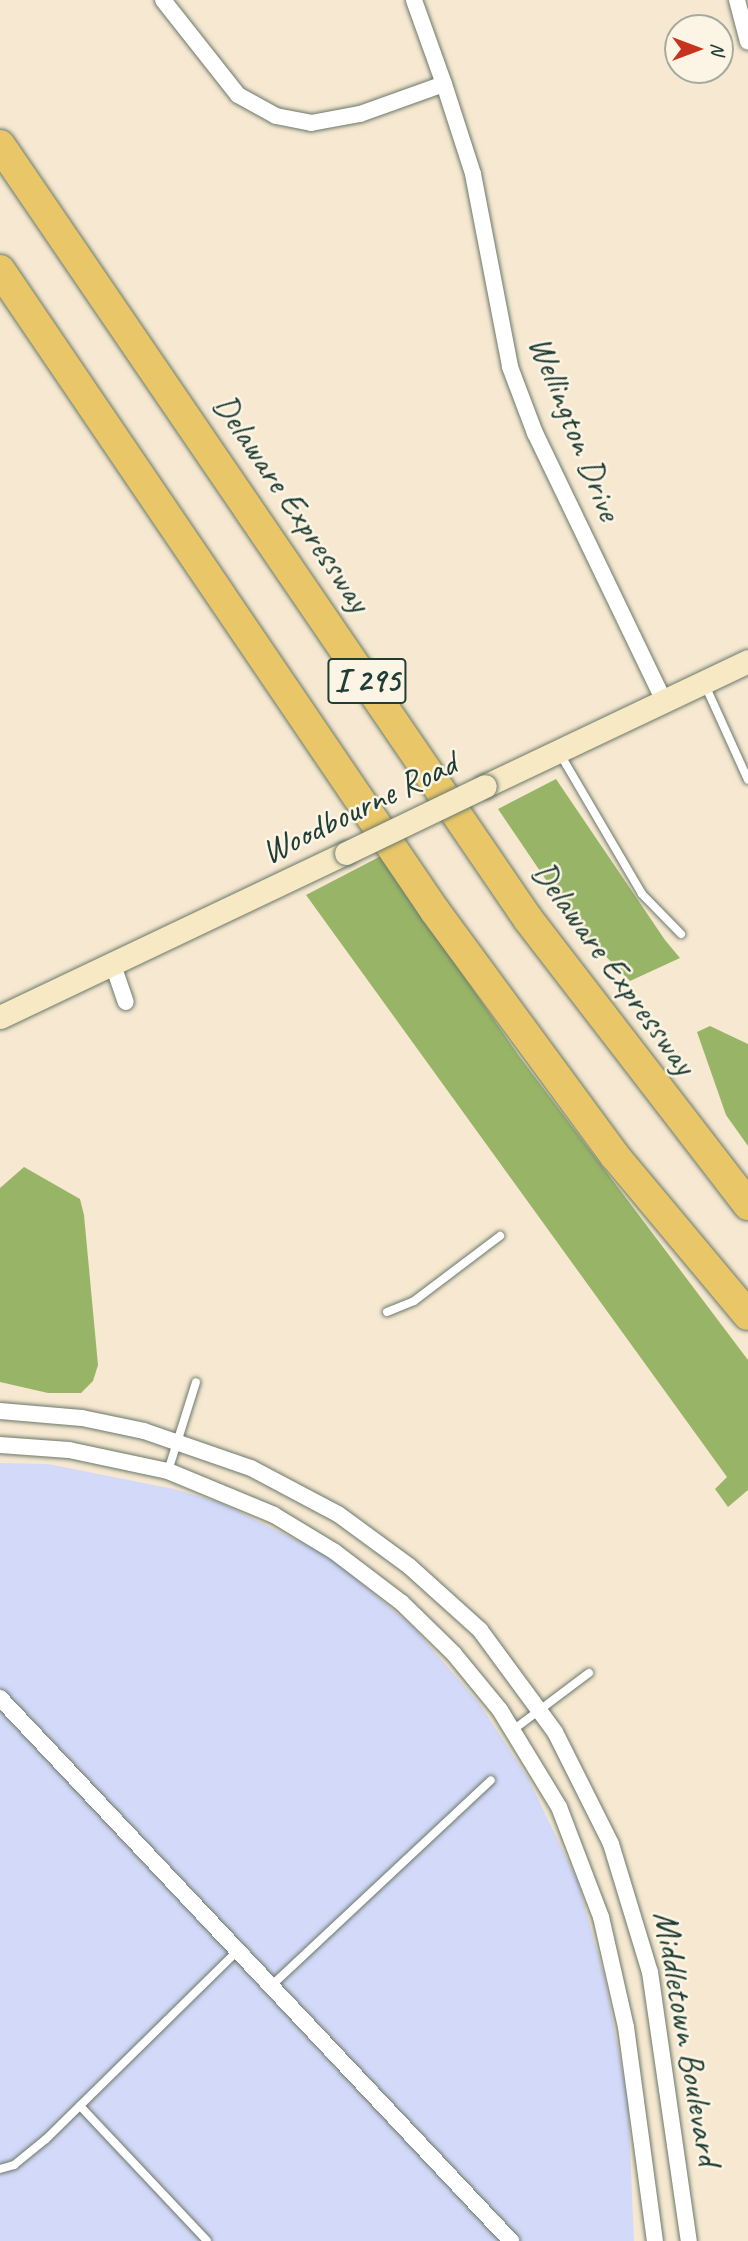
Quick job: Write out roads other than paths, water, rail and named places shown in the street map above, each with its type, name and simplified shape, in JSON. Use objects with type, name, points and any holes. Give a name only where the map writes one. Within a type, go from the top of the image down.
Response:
[{"type":"highway","name":"Delaware Expressway","points":[[0,145],[528,919],[748,1205]]},
{"type":"highway","name":"I 295","points":[[0,271],[443,922],[615,1156],[748,1315]]},
{"type":"main road","name":"Woodbourne Road","points":[[0,1017],[748,661]]},
{"type":"street","points":[[163,0],[223,81],[252,105],[290,121],[326,123],[444,85]]},
{"type":"street","name":"Wellington Drive","points":[[414,0],[473,174],[510,367],[536,433],[664,701]]},
{"type":"street","points":[[737,0],[748,42]]},
{"type":"street","points":[[113,965],[127,1002]]},
{"type":"street","name":"Middletown Boulevard","points":[[0,1411],[82,1418],[178,1440],[251,1468],[319,1502],[409,1566],[480,1630],[541,1712],[593,1800],[638,1923],[659,2021],[689,2241]]},
{"type":"street","name":"Middletown Boulevard","points":[[0,1445],[69,1450],[168,1471],[274,1515],[374,1580],[437,1636],[513,1730],[564,1819],[613,1960],[655,2241]]},
{"type":"street","points":[[0,1698],[511,2241]]},
{"type":"lane","points":[[704,682],[748,780]]},
{"type":"lane","points":[[559,751],[642,894],[681,934]]},
{"type":"lane","points":[[387,1312],[414,1301],[500,1236]]},
{"type":"lane","points":[[168,1471],[195,1382]]},
{"type":"lane","points":[[513,1730],[541,1712],[589,1673]]},
{"type":"lane","points":[[270,1987],[491,1780]]},
{"type":"lane","points":[[0,2169],[14,2165],[80,2106],[237,1951]]},
{"type":"lane","points":[[80,2106],[207,2241]]}]
